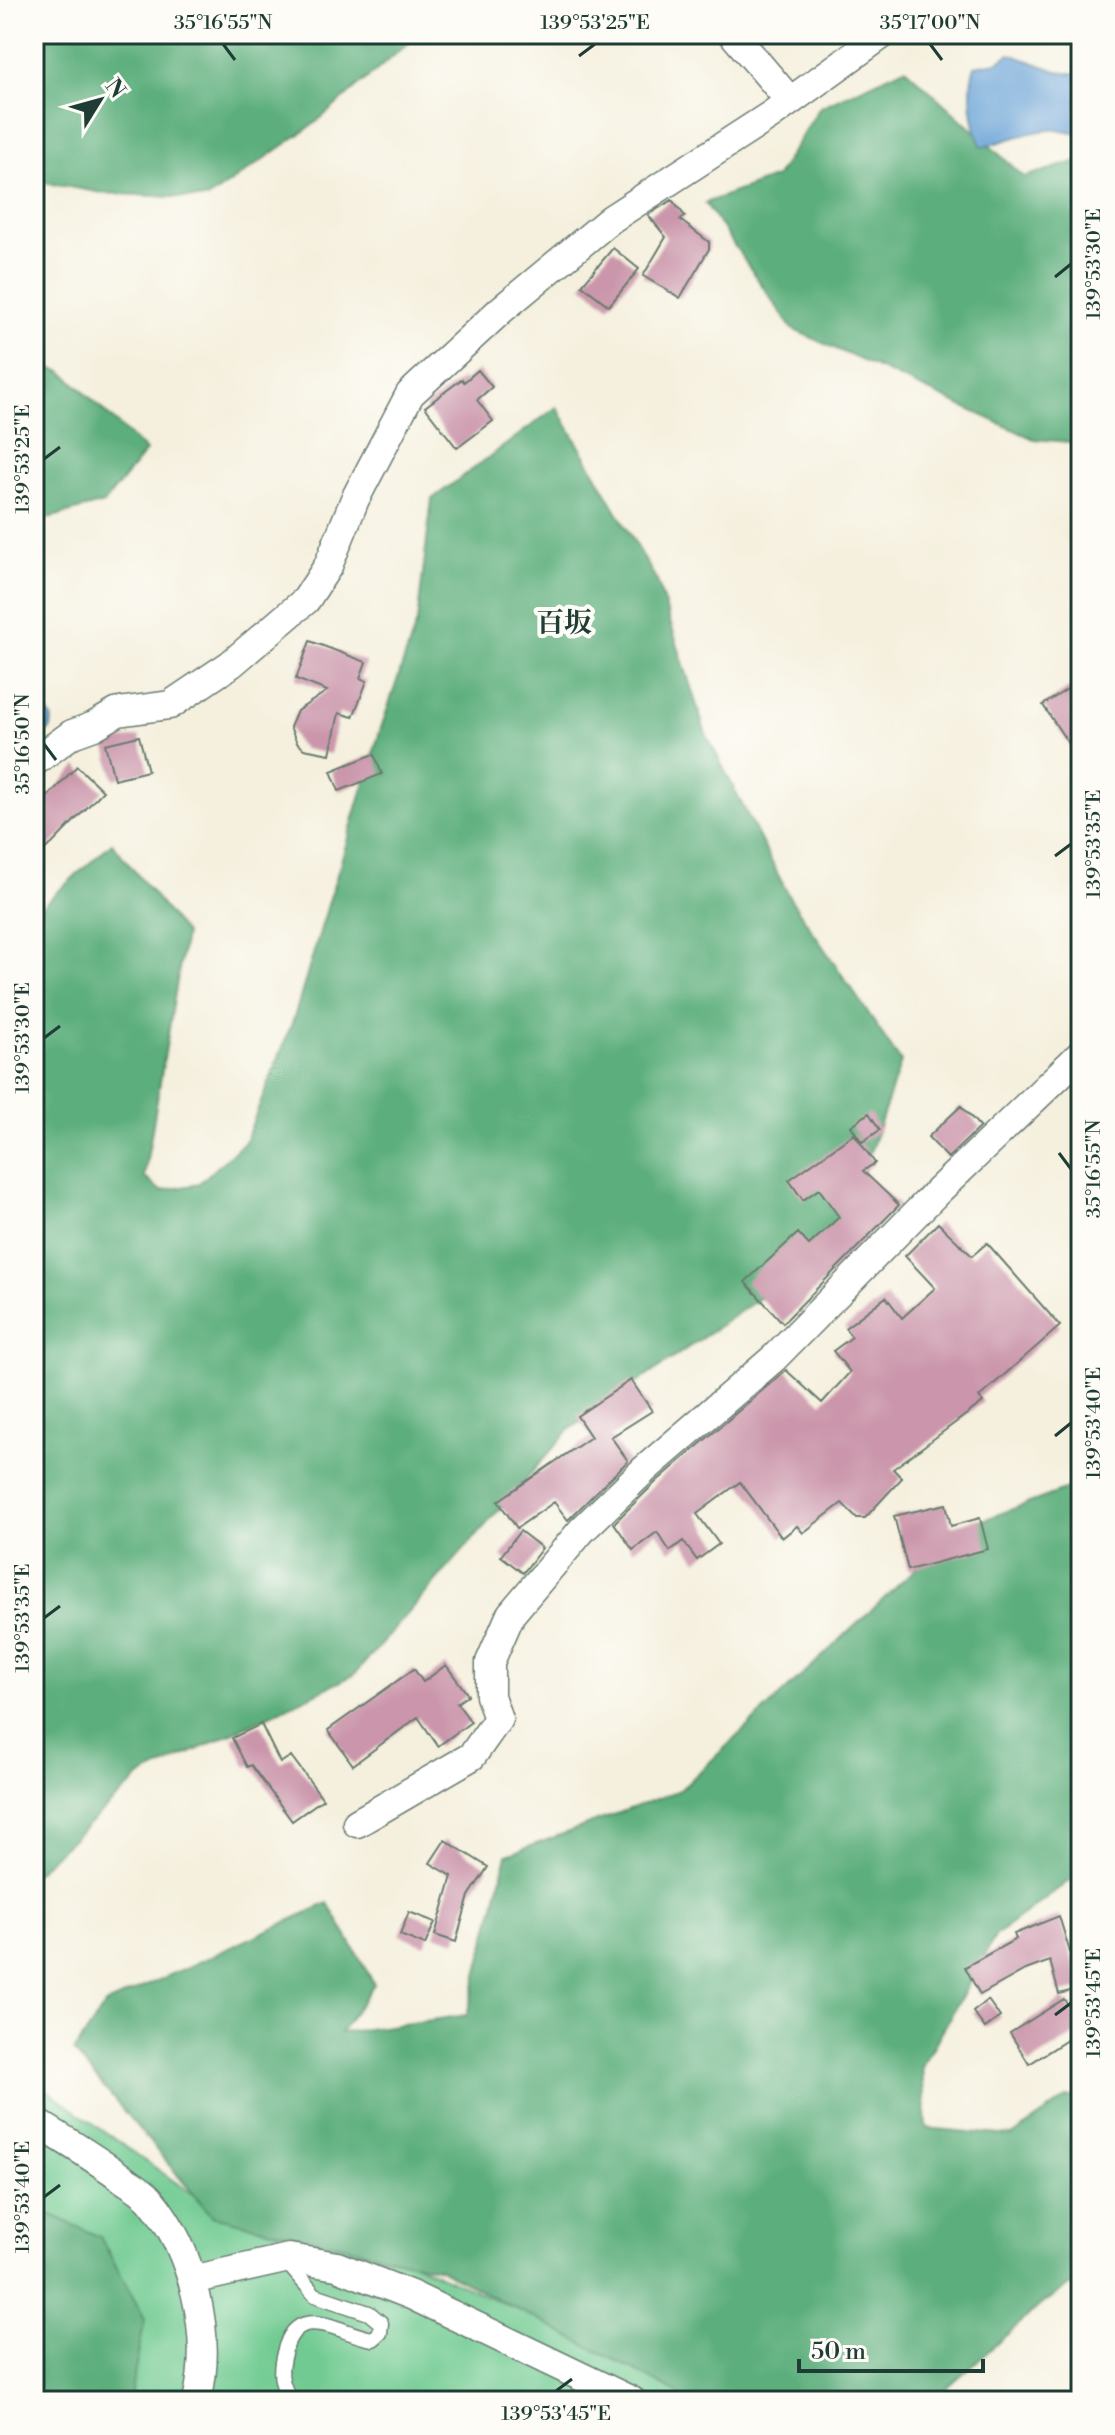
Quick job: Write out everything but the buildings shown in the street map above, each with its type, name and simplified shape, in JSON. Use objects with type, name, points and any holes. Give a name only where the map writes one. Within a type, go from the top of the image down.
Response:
[{"type":"street","points":[[733,34],[790,101]]},
{"type":"street","points":[[34,762],[72,734],[118,712],[170,705],[231,664],[306,600],[328,566],[355,499],[410,394],[501,310],[611,219],[790,101],[883,34]]},
{"type":"street","points":[[357,1823],[472,1756],[498,1719],[490,1696],[490,1662],[511,1614],[582,1530],[645,1469],[774,1358],[937,1192],[1081,1054]]},
{"type":"street","points":[[34,2121],[105,2165],[149,2197],[176,2239],[192,2280],[203,2336],[197,2401]]},
{"type":"street","points":[[192,2280],[289,2258],[337,2266],[411,2295],[632,2401]]},
{"type":"lane","points":[[289,2258],[289,2265],[315,2295],[369,2313],[381,2323],[380,2333],[373,2339],[316,2323],[291,2333],[280,2376],[284,2390],[292,2401]]},
{"type":"green space","points":[[34,34],[419,34],[314,124],[207,199],[103,193],[34,181]]},
{"type":"green space","points":[[905,68],[1024,177],[1081,160],[1081,443],[1034,439],[792,329],[705,203],[776,177],[820,107]]},
{"type":"green space","points":[[34,363],[63,372],[146,451],[104,503],[34,522]]},
{"type":"green space","points":[[557,407],[657,581],[706,734],[790,898],[901,1062],[839,1243],[569,1430],[354,1675],[140,1777],[34,1874],[34,913],[112,843],[185,934],[144,1177],[161,1191],[198,1184],[245,1142],[294,1018],[380,731],[417,622],[432,499]]},
{"type":"green space","points":[[1081,1484],[1081,1872],[996,1935],[922,2067],[926,2128],[1012,2136],[1067,2098],[1081,2097],[1081,2279],[1044,2302],[942,2392],[948,2401],[684,2401],[678,2393],[440,2269],[212,2216],[74,2052],[106,2004],[328,1903],[374,1984],[340,2033],[467,2015],[507,1855],[680,1790],[958,1529]]},
{"type":"green space","points":[[34,2081],[227,2219],[305,2215],[723,2401],[34,2401]]},
{"type":"green space","points":[[34,2207],[100,2237],[145,2319],[129,2401],[34,2401]]},
{"type":"water","points":[[1010,54],[1057,71],[1078,74],[1081,84],[1076,103],[1081,115],[1081,135],[1068,131],[1043,131],[982,147],[972,107],[971,85],[975,66],[997,62]]},
{"type":"water","points":[[34,695],[52,718],[51,728],[34,745]]},
{"type":"district","name":"百坂","points":[[564,622]]}]
